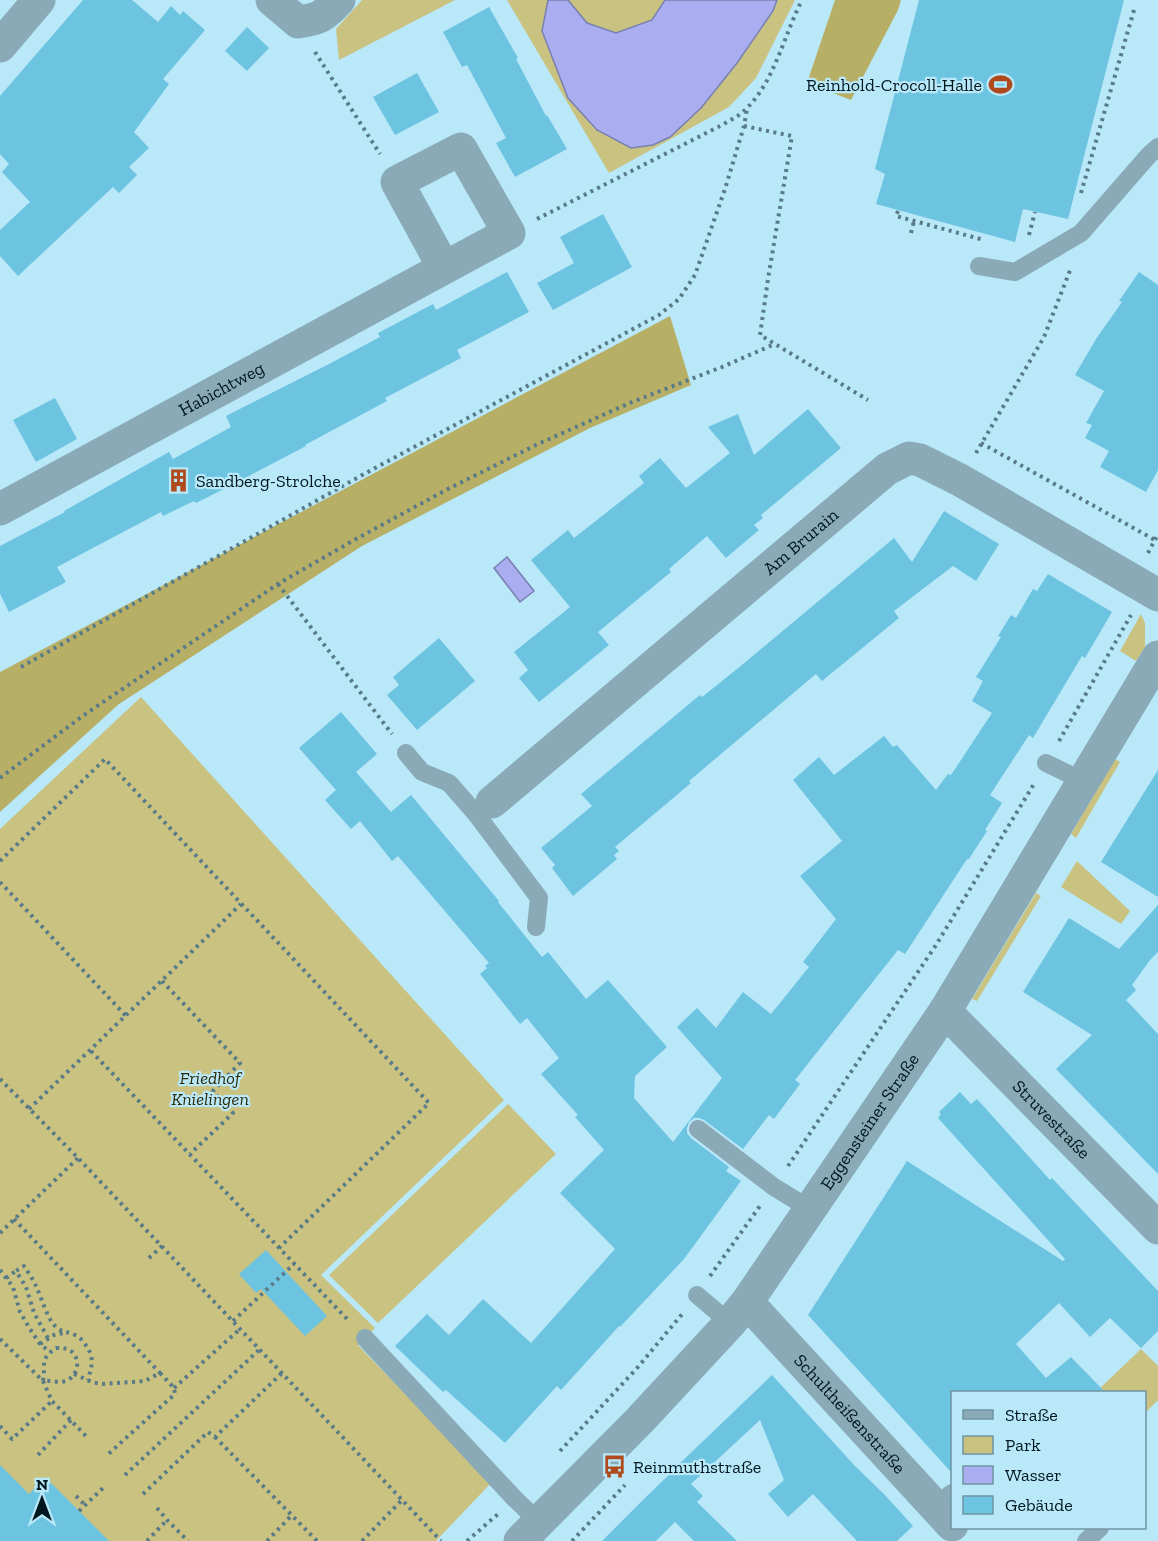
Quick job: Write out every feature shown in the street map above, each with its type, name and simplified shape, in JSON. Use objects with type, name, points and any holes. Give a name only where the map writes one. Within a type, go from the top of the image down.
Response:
[{"type":"street","points":[[0,46],[39,0]]},
{"type":"street","points":[[272,0],[298,22],[316,20],[328,12],[339,0]]},
{"type":"street","points":[[444,268],[398,182],[461,149],[509,233]]},
{"type":"street","name":"Habichtweg","points":[[0,509],[509,233]]},
{"type":"street","name":"Am Brurain","points":[[484,809],[887,469],[909,458],[920,460],[960,480],[1152,592]]},
{"type":"street","name":"Eggensteiner Straße","points":[[530,1531],[640,1420],[738,1312],[945,1011],[1158,657]]},
{"type":"street","name":"Struvestraße","points":[[945,1011],[1158,1228]]},
{"type":"street","name":"Schultheißenstraße","points":[[738,1312],[949,1513]]},
{"type":"lane","points":[[978,266],[1016,272],[1081,234],[1158,147]]},
{"type":"lane","points":[[406,753],[422,772],[449,783],[484,809],[538,898],[536,927]]},
{"type":"lane","points":[[1046,763],[1083,781]]},
{"type":"lane","points":[[698,1129],[774,1186],[810,1209]]},
{"type":"lane","points":[[697,1295],[738,1312]]},
{"type":"lane","points":[[365,1338],[514,1499],[530,1531]]},
{"type":"lane","points":[[1086,1541],[1098,1529]]},
{"type":"path","points":[[509,233],[724,124],[747,109],[766,84],[802,0]]},
{"type":"path","points":[[1080,196],[1134,10]]},
{"type":"path","points":[[298,22],[398,182]]},
{"type":"path","points":[[21,667],[354,480],[659,315],[679,299],[695,275],[725,189],[747,109]]},
{"type":"path","points":[[744,126],[792,136],[760,334],[868,400]]},
{"type":"path","points":[[898,211],[896,216],[985,240]]},
{"type":"path","points":[[960,480],[1044,337],[1073,263],[1026,250],[1035,212]]},
{"type":"path","points":[[911,234],[914,221]]},
{"type":"path","points":[[965,234],[967,229]]},
{"type":"path","points":[[0,778],[84,715],[278,585],[436,495],[538,444],[632,402],[775,344]]},
{"type":"path","points":[[981,443],[1155,540]]},
{"type":"path","points":[[278,585],[406,753]]},
{"type":"path","points":[[555,1456],[639,1367],[697,1295],[774,1186],[936,945],[1152,592]]},
{"type":"path","points":[[0,861],[105,759],[429,1103],[279,1248]]},
{"type":"path","points":[[0,882],[126,1016]]},
{"type":"path","points":[[29,1109],[241,904]]},
{"type":"path","points":[[162,981],[240,1063],[213,1091],[233,1113],[190,1154]]},
{"type":"path","points":[[91,1051],[365,1338]]},
{"type":"path","points":[[0,1079],[78,1158],[441,1541]]},
{"type":"path","points":[[0,1233],[78,1158]]},
{"type":"path","points":[[14,1219],[174,1388],[175,1394],[106,1456]]},
{"type":"path","points":[[148,1258],[162,1246]]},
{"type":"path","points":[[233,1321],[294,1264]]},
{"type":"path","points":[[6,1278],[24,1266],[35,1283],[55,1326],[64,1332],[75,1334],[84,1342],[92,1356],[88,1380]]},
{"type":"path","points":[[0,1269],[13,1287],[20,1311],[40,1344],[50,1352]]},
{"type":"path","points":[[16,1271],[26,1287],[34,1312],[48,1338]]},
{"type":"path","points":[[174,1388],[240,1329]]},
{"type":"path","points":[[40,1344],[64,1332]]},
{"type":"path","points":[[0,1339],[43,1381],[52,1401],[87,1437]]},
{"type":"path","points":[[56,1348],[65,1348],[74,1354],[77,1370],[70,1379],[43,1381],[45,1356],[56,1348]]},
{"type":"path","points":[[124,1475],[259,1350]]},
{"type":"path","points":[[74,1374],[101,1384],[145,1381],[160,1373]]},
{"type":"path","points":[[215,1437],[282,1373]]},
{"type":"path","points":[[0,1426],[12,1439],[52,1401]]},
{"type":"path","points":[[38,1455],[71,1420]]},
{"type":"path","points":[[143,1494],[208,1432],[317,1541]]},
{"type":"path","points":[[79,1511],[103,1488]]},
{"type":"path","points":[[76,1496],[85,1505]]},
{"type":"path","points":[[467,1541],[514,1499]]},
{"type":"path","points":[[362,1541],[402,1500]]},
{"type":"path","points":[[157,1508],[188,1541]]},
{"type":"path","points":[[267,1541],[292,1515]]},
{"type":"path","points":[[147,1541],[167,1520]]},
{"type":"green space","points":[[362,0],[455,0],[339,60],[336,29]]},
{"type":"green space","points":[[507,0],[795,0],[756,78],[729,107],[609,173]]},
{"type":"green space","points":[[1141,614],[1145,623],[1145,647],[1136,661],[1120,651]]},
{"type":"green space","name":"Friedhof Knielingen","points":[[141,697],[504,1100],[321,1275],[375,1328],[358,1345],[491,1483],[436,1541],[0,1541],[0,829]]},
{"type":"green space","points":[[1115,759],[1120,762],[1076,838],[1071,834]]},
{"type":"green space","points":[[1077,861],[1130,911],[1121,924],[1061,887]]},
{"type":"green space","points":[[1036,893],[1041,896],[977,1001],[972,999]]},
{"type":"green space","points":[[508,1104],[556,1154],[378,1323],[329,1275]]},
{"type":"green space","points":[[1141,1349],[1158,1366],[1158,1400],[1146,1412],[1146,1391],[1097,1391]]},
{"type":"shaded area","points":[[835,0],[901,0],[851,100],[807,83]]},
{"type":"shaded area","points":[[670,316],[691,385],[590,428],[362,546],[119,704],[0,812],[0,672]]},
{"type":"water","points":[[548,0],[568,0],[587,23],[616,33],[652,20],[665,0],[777,0],[773,11],[737,63],[701,108],[670,137],[653,145],[631,148],[597,130],[568,98],[542,31]]},
{"type":"water","points":[[507,557],[534,591],[520,602],[494,568]]},
{"type":"building","points":[[83,0],[132,0],[158,22],[171,6],[180,15],[183,11],[205,30],[163,79],[169,84],[134,132],[149,148],[129,167],[137,175],[119,193],[113,187],[18,276],[0,256],[0,230],[30,202],[2,172],[9,164],[0,154],[0,96]]},
{"type":"building","name":"Reinhold-Crocoll-Halle","points":[[919,0],[1124,0],[1068,219],[1023,209],[1015,242],[876,204],[885,174],[875,169]]},
{"type":"building","points":[[489,7],[518,58],[516,59],[546,116],[567,149],[515,177],[496,143],[506,138],[467,65],[462,67],[443,32]]},
{"type":"building","points":[[247,27],[269,48],[247,71],[225,51]]},
{"type":"building","points":[[417,73],[439,112],[395,135],[373,97]]},
{"type":"building","points":[[603,214],[632,267],[553,310],[537,283],[574,263],[560,237]]},
{"type":"building","points":[[507,272],[529,312],[457,350],[461,358],[385,398],[387,401],[306,446],[196,503],[194,501],[163,516],[161,512],[57,567],[66,582],[9,612],[0,594],[0,546],[65,512],[169,452],[173,459],[231,427],[226,416],[380,337],[378,333],[433,304],[436,310]]},
{"type":"building","points":[[1139,272],[1158,285],[1158,470],[1146,492],[1100,467],[1109,451],[1085,438],[1092,425],[1086,423],[1104,391],[1075,375]]},
{"type":"building","points":[[55,398],[77,439],[36,462],[13,420]]},
{"type":"building","points":[[808,409],[841,448],[761,515],[763,518],[754,525],[759,530],[726,558],[707,536],[669,569],[671,572],[598,632],[609,645],[539,702],[519,678],[528,670],[514,652],[570,607],[531,560],[568,530],[574,538],[644,483],[639,476],[660,458],[686,488],[730,453],[708,427],[738,414],[754,455]]},
{"type":"building","points":[[944,511],[999,544],[976,581],[953,566],[894,611],[899,618],[822,681],[816,674],[689,781],[691,783],[615,847],[619,851],[614,855],[617,859],[573,896],[552,868],[555,865],[541,848],[592,806],[581,794],[700,695],[702,697],[737,669],[894,538],[912,562]]},
{"type":"building","points":[[1048,574],[1112,612],[1085,658],[1082,656],[1033,738],[1029,735],[990,795],[1002,803],[985,830],[987,831],[905,954],[898,950],[795,1080],[800,1084],[774,1119],[769,1115],[743,1149],[704,1120],[694,1118],[689,1122],[687,1133],[691,1138],[729,1167],[726,1171],[741,1181],[684,1259],[561,1390],[557,1386],[505,1443],[446,1390],[443,1392],[395,1346],[427,1314],[449,1335],[483,1299],[531,1343],[615,1249],[560,1193],[604,1150],[575,1117],[578,1115],[541,1074],[559,1058],[527,1018],[520,1024],[480,974],[489,963],[398,856],[392,861],[360,821],[351,829],[325,800],[336,790],[299,748],[341,712],[377,754],[356,772],[391,812],[411,795],[542,957],[548,952],[586,999],[608,980],[667,1047],[635,1076],[634,1098],[673,1142],[722,1078],[677,1027],[697,1008],[716,1028],[743,992],[771,1014],[809,967],[803,962],[836,919],[800,876],[842,841],[793,780],[819,757],[834,775],[884,736],[893,747],[897,745],[936,790],[948,774],[951,775],[992,713],[972,701],[983,681],[976,677],[1001,637],[998,636],[1011,615],[1016,618],[1033,589],[1037,591]]},
{"type":"building","points":[[439,638],[475,681],[417,730],[387,695],[399,685],[393,677]]},
{"type":"building","points":[[1158,770],[1158,897],[1101,862]]},
{"type":"building","points":[[1158,905],[1158,952],[1132,985],[1136,990],[1126,1000],[1158,1034],[1158,1174],[1056,1069],[1092,1035],[1023,992],[1069,918],[1119,949]]},
{"type":"building","points":[[960,1092],[971,1104],[977,1099],[1050,1180],[1052,1178],[1158,1291],[1158,1331],[1141,1348],[1110,1318],[1090,1337],[1059,1303],[1016,1344],[1046,1378],[1071,1357],[1104,1391],[951,1391],[951,1472],[808,1315],[907,1161],[1063,1261],[1065,1259],[938,1118],[941,1114],[939,1112]]},
{"type":"building","points":[[266,1250],[327,1316],[305,1336],[261,1289],[256,1293],[239,1274]]},
{"type":"building","points":[[772,1375],[913,1526],[897,1541],[857,1541],[813,1494],[788,1517],[768,1494],[784,1480],[760,1420],[691,1484],[703,1496],[697,1502],[737,1541],[694,1541],[675,1522],[656,1541],[602,1541],[675,1469],[677,1470],[675,1468]]},
{"type":"building","points":[[0,1465],[29,1494],[45,1477],[109,1541],[0,1541]]},
{"type":"place","name":"Reinhold-Crocoll-Halle","points":[[1000,85]]},
{"type":"place","name":"Sandberg-Strolche","points":[[178,481]]},
{"type":"place","name":"Reinmuthstraße","points":[[615,1467]]}]
